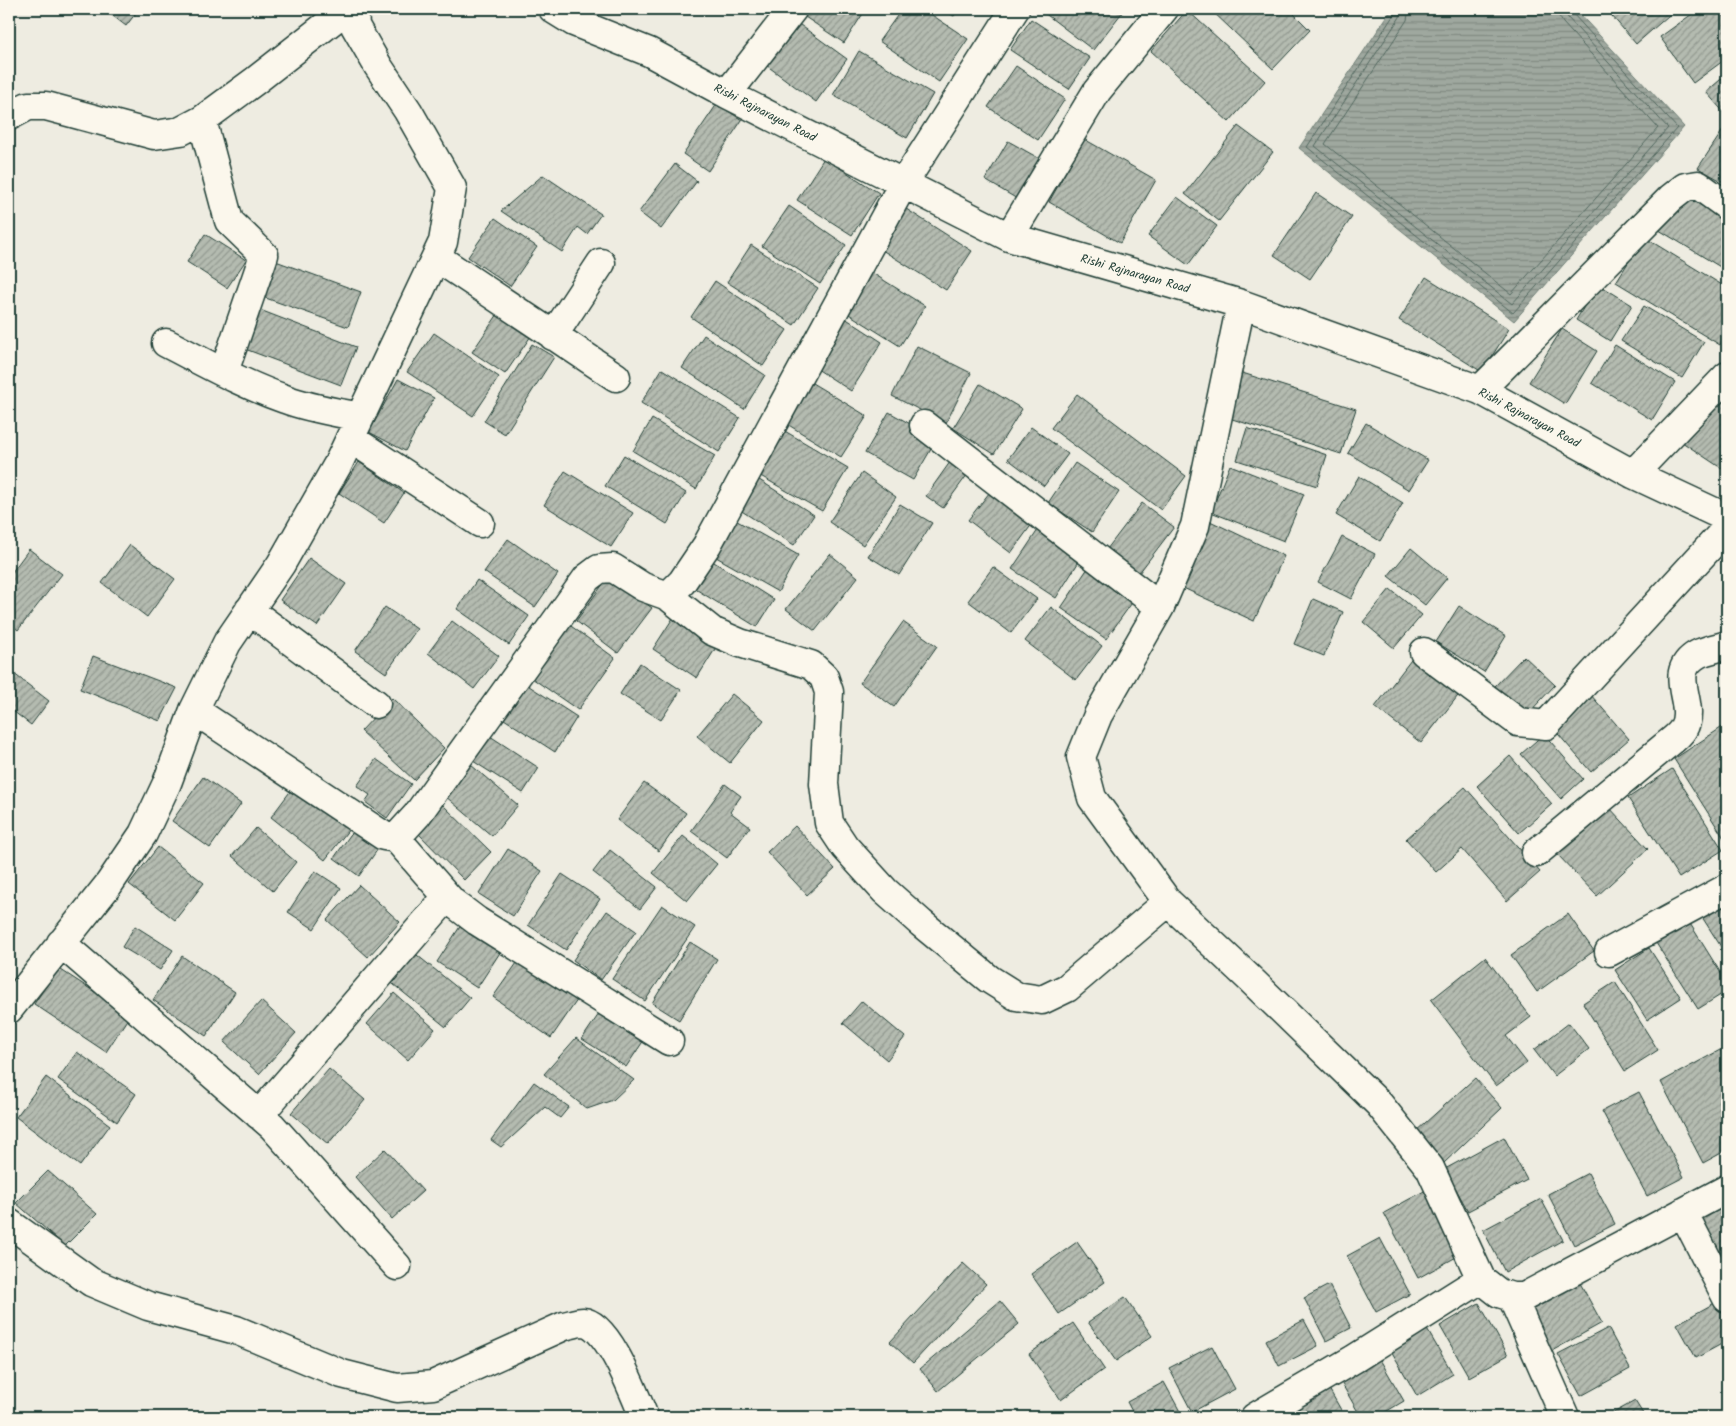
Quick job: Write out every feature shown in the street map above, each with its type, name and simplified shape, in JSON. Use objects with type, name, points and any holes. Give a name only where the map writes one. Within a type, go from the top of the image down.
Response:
[{"type":"street","points":[[9,116],[28,106],[46,106],[154,134],[182,131],[202,120],[255,81],[347,9]]},
{"type":"street","points":[[9,1009],[109,884],[143,834],[167,784],[194,710],[227,643],[280,564],[338,464],[443,242],[452,188],[408,111],[378,66],[355,26],[354,9]]},
{"type":"street","points":[[727,94],[793,9]]},
{"type":"street","points":[[668,596],[682,582],[707,544],[903,184],[1016,9]]},
{"type":"street","points":[[1009,237],[1098,91],[1164,9]]},
{"type":"street","name":"Rishi Rajnarayan Road","points":[[570,13],[1009,237],[1241,304],[1480,390],[1633,474],[1727,518]]},
{"type":"street","points":[[202,120],[229,220],[264,256],[224,372]]},
{"type":"street","points":[[1480,390],[1671,198],[1685,187],[1698,185],[1727,206]]},
{"type":"street","points":[[436,258],[616,377]]},
{"type":"street","points":[[553,336],[601,263]]},
{"type":"street","points":[[1241,304],[1195,526],[1160,606],[1098,715],[1082,757],[1092,798],[1168,902],[1378,1104],[1430,1168],[1481,1279],[1499,1293],[1512,1297],[1524,1297],[1727,1189]]},
{"type":"street","points":[[166,343],[284,399],[316,409],[355,427],[480,523]]},
{"type":"street","points":[[1633,474],[1727,376]]},
{"type":"street","points":[[924,425],[1160,606]]},
{"type":"street","points":[[1424,652],[1518,722],[1546,725],[1727,528]]},
{"type":"street","points":[[396,838],[417,815],[586,578],[599,568],[614,568],[643,587],[668,596],[712,631],[740,643],[811,665],[824,677],[829,692],[824,784],[830,823],[844,847],[885,891],[921,923],[989,979],[1016,996],[1042,1000],[1067,988],[1168,902]]},
{"type":"street","points":[[249,610],[376,704]]},
{"type":"street","points":[[1536,853],[1683,729],[1688,714],[1681,677],[1686,664],[1697,654],[1727,645]]},
{"type":"street","points":[[194,710],[384,836],[396,838],[447,897],[477,921],[669,1041]]},
{"type":"street","points":[[1609,952],[1727,888]]},
{"type":"street","points":[[259,1115],[447,897]]},
{"type":"street","points":[[60,944],[272,1126],[397,1266]]},
{"type":"street","points":[[1683,1212],[1727,1298]]},
{"type":"street","points":[[9,1223],[83,1277],[99,1286],[148,1306],[236,1330],[342,1374],[396,1388],[433,1385],[564,1326],[584,1322],[597,1329],[612,1347],[644,1417]]},
{"type":"street","points":[[1255,1417],[1362,1354],[1481,1279]]},
{"type":"street","points":[[1512,1297],[1565,1417]]},
{"type":"water","points":[[1392,9],[1575,9],[1684,127],[1514,321],[1299,148]]},
{"type":"building","points":[[104,9],[139,9],[126,26]]},
{"type":"building","points":[[806,9],[866,9],[844,43],[802,15]]},
{"type":"building","points":[[902,9],[923,9],[968,39],[939,82],[879,41]]},
{"type":"building","points":[[942,9],[959,9],[954,16]]},
{"type":"building","points":[[1039,9],[1122,9],[1124,10],[1093,50]]},
{"type":"building","points":[[1210,9],[1289,9],[1310,30],[1273,69]]},
{"type":"building","points":[[1606,9],[1676,9],[1636,44]]},
{"type":"building","points":[[1699,9],[1727,9],[1727,58],[1693,83],[1660,37]]},
{"type":"building","points":[[1187,10],[1265,81],[1229,122],[1151,51]]},
{"type":"building","points":[[1031,19],[1090,58],[1069,89],[1010,50]]},
{"type":"building","points":[[796,22],[847,59],[816,102],[766,65]]},
{"type":"building","points":[[859,51],[933,94],[907,138],[833,95]]},
{"type":"building","points":[[1016,66],[1065,99],[1038,140],[988,107]]},
{"type":"building","points":[[1727,74],[1727,116],[1706,92]]},
{"type":"building","points":[[717,104],[742,120],[708,171],[683,154]]},
{"type":"building","points":[[1727,124],[1727,184],[1698,168]]},
{"type":"building","points":[[1238,126],[1273,152],[1219,221],[1185,194]]},
{"type":"building","points":[[1084,139],[1156,180],[1120,243],[1049,202]]},
{"type":"building","points":[[1008,141],[1042,160],[1019,200],[985,180]]},
{"type":"building","points":[[824,158],[879,193],[852,235],[797,200]]},
{"type":"building","points":[[675,164],[697,181],[661,229],[639,212]]},
{"type":"building","points":[[543,175],[601,214],[587,234],[578,227],[562,252],[501,211]]},
{"type":"building","points":[[1316,193],[1352,217],[1310,279],[1274,255]]},
{"type":"building","points":[[1682,194],[1727,221],[1727,271],[1659,230]]},
{"type":"building","points":[[1177,197],[1217,226],[1188,265],[1148,236]]},
{"type":"building","points":[[900,205],[972,251],[946,290],[874,245]]},
{"type":"building","points":[[789,206],[846,245],[820,284],[762,246]]},
{"type":"building","points":[[495,218],[537,247],[510,286],[468,257]]},
{"type":"building","points":[[205,234],[246,260],[227,288],[187,262]]},
{"type":"building","points":[[1644,237],[1727,288],[1727,332],[1720,345],[1616,282]]},
{"type":"building","points":[[751,245],[818,288],[794,325],[727,282]]},
{"type":"building","points":[[273,260],[361,292],[348,327],[260,296]]},
{"type":"building","points":[[869,271],[925,306],[900,346],[844,311]]},
{"type":"building","points":[[1426,277],[1509,329],[1482,372],[1399,320]]},
{"type":"building","points":[[715,281],[787,330],[763,366],[691,317]]},
{"type":"building","points":[[1598,284],[1632,305],[1610,341],[1576,320]]},
{"type":"building","points":[[1644,306],[1704,342],[1682,378],[1621,341]]},
{"type":"building","points":[[260,310],[356,347],[341,385],[245,349]]},
{"type":"building","points":[[500,311],[533,333],[505,374],[472,352]]},
{"type":"building","points":[[845,318],[882,342],[851,391],[814,367]]},
{"type":"building","points":[[1562,329],[1597,351],[1565,404],[1529,382]]},
{"type":"building","points":[[434,333],[499,377],[473,416],[407,372]]},
{"type":"building","points":[[704,335],[765,375],[744,409],[682,368]]},
{"type":"building","points":[[532,344],[554,357],[505,434],[484,421]]},
{"type":"building","points":[[1615,345],[1675,382],[1652,420],[1592,383]]},
{"type":"building","points":[[917,346],[971,373],[946,423],[892,396]]},
{"type":"building","points":[[662,369],[740,418],[719,452],[641,403]]},
{"type":"building","points":[[1233,370],[1356,409],[1341,454],[1226,417]]},
{"type":"building","points":[[398,379],[434,398],[405,451],[369,432]]},
{"type":"building","points":[[807,380],[867,416],[841,457],[782,421]]},
{"type":"building","points":[[980,384],[1022,409],[994,454],[953,428]]},
{"type":"building","points":[[1716,392],[1727,400],[1727,472],[1682,442]]},
{"type":"building","points":[[1077,394],[1186,476],[1161,510],[1051,428]]},
{"type":"building","points":[[889,412],[937,439],[913,480],[865,453]]},
{"type":"building","points":[[652,419],[715,456],[696,489],[633,451]]},
{"type":"building","points":[[1366,423],[1428,460],[1409,490],[1348,453]]},
{"type":"building","points":[[1031,427],[1068,454],[1044,486],[1008,459]]},
{"type":"building","points":[[1247,428],[1327,455],[1317,486],[1237,460]]},
{"type":"building","points":[[783,430],[848,468],[822,511],[757,474]]},
{"type":"building","points":[[624,455],[686,493],[667,524],[605,486]]},
{"type":"building","points":[[955,455],[973,467],[943,508],[926,496]]},
{"type":"building","points":[[359,462],[404,493],[384,523],[339,493]]},
{"type":"building","points":[[1075,463],[1119,492],[1092,532],[1048,503]]},
{"type":"building","points":[[1230,465],[1304,494],[1284,541],[1211,512]]},
{"type":"building","points":[[565,471],[633,513],[611,547],[544,505]]},
{"type":"building","points":[[862,473],[896,497],[863,545],[829,522]]},
{"type":"building","points":[[753,476],[814,515],[794,545],[734,506]]},
{"type":"building","points":[[1359,476],[1403,503],[1380,541],[1336,515]]},
{"type":"building","points":[[993,488],[1035,520],[1011,553],[968,520]]},
{"type":"building","points":[[1142,503],[1174,527],[1139,573],[1107,549]]},
{"type":"building","points":[[900,504],[932,523],[899,575],[868,556]]},
{"type":"building","points":[[730,517],[798,555],[778,592],[709,553]]},
{"type":"building","points":[[1210,521],[1284,556],[1254,621],[1179,586]]},
{"type":"building","points":[[1042,524],[1085,552],[1056,598],[1012,569]]},
{"type":"building","points":[[1342,537],[1375,554],[1351,599],[1318,582]]},
{"type":"building","points":[[508,539],[558,574],[535,607],[484,572]]},
{"type":"building","points":[[130,545],[175,579],[147,617],[102,583]]},
{"type":"building","points":[[1411,548],[1447,578],[1425,605],[1388,576]]},
{"type":"building","points":[[29,549],[62,574],[18,630],[9,623],[9,576]]},
{"type":"building","points":[[830,554],[858,577],[815,631],[786,609]]},
{"type":"building","points":[[706,557],[774,600],[757,627],[689,585]]},
{"type":"building","points":[[309,558],[346,584],[317,626],[280,600]]},
{"type":"building","points":[[993,567],[1037,599],[1011,633],[968,601]]},
{"type":"building","points":[[1088,568],[1134,600],[1106,639],[1061,608]]},
{"type":"building","points":[[609,576],[652,608],[618,653],[576,621]]},
{"type":"building","points":[[477,580],[529,616],[509,645],[457,609]]},
{"type":"building","points":[[1390,589],[1422,615],[1394,648],[1363,622]]},
{"type":"building","points":[[1313,599],[1343,612],[1324,656],[1294,644]]},
{"type":"building","points":[[1459,606],[1506,636],[1484,672],[1436,642]]},
{"type":"building","points":[[385,607],[417,629],[386,673],[355,651]]},
{"type":"building","points":[[1051,607],[1102,646],[1076,680],[1025,641]]},
{"type":"building","points":[[673,618],[717,646],[697,678],[653,649]]},
{"type":"building","points":[[452,621],[499,656],[474,689],[428,653]]},
{"type":"building","points":[[564,621],[615,658],[578,710],[526,674]]},
{"type":"building","points":[[903,622],[937,646],[894,707],[860,683]]},
{"type":"building","points":[[93,656],[177,688],[160,721],[80,689]]},
{"type":"building","points":[[1414,656],[1461,692],[1421,743],[1375,707]]},
{"type":"building","points":[[1524,656],[1555,685],[1525,717],[1494,687]]},
{"type":"building","points":[[640,663],[681,690],[661,720],[620,694]]},
{"type":"building","points":[[13,673],[49,701],[31,725],[9,708],[9,678]]},
{"type":"building","points":[[526,684],[577,717],[555,752],[504,719]]},
{"type":"building","points":[[732,694],[764,720],[730,763],[697,736]]},
{"type":"building","points":[[1590,694],[1629,739],[1591,772],[1552,727]]},
{"type":"building","points":[[392,698],[444,748],[414,780],[361,731]]},
{"type":"building","points":[[1727,724],[1727,843],[1674,759]]},
{"type":"building","points":[[1544,734],[1583,779],[1561,799],[1521,754]]},
{"type":"building","points":[[490,736],[539,768],[523,793],[473,761]]},
{"type":"building","points":[[1510,756],[1552,804],[1519,833],[1477,786]]},
{"type":"building","points":[[376,759],[411,784],[387,818],[365,802],[370,795],[357,786]]},
{"type":"building","points":[[464,759],[518,805],[492,836],[438,790]]},
{"type":"building","points":[[1672,769],[1723,850],[1679,878],[1628,798]]},
{"type":"building","points":[[203,777],[241,804],[210,848],[172,821]]},
{"type":"building","points":[[298,781],[353,824],[325,860],[271,817]]},
{"type":"building","points":[[644,783],[686,813],[659,851],[617,820]]},
{"type":"building","points":[[725,784],[741,796],[730,812],[750,827],[727,858],[691,831]]},
{"type":"building","points":[[1465,787],[1540,872],[1507,901],[1462,849],[1436,872],[1406,839]]},
{"type":"building","points":[[443,805],[491,852],[464,880],[417,832]]},
{"type":"building","points":[[1608,806],[1648,849],[1597,896],[1557,854]]},
{"type":"building","points":[[795,826],[835,869],[807,895],[767,852]]},
{"type":"building","points":[[256,828],[296,862],[273,891],[232,856]]},
{"type":"building","points":[[355,828],[380,846],[359,876],[334,858]]},
{"type":"building","points":[[683,836],[717,864],[687,901],[653,873]]},
{"type":"building","points":[[158,847],[204,883],[175,920],[129,884]]},
{"type":"building","points":[[508,849],[542,871],[513,916],[479,894]]},
{"type":"building","points":[[610,850],[657,887],[640,909],[593,872]]},
{"type":"building","points":[[315,871],[341,888],[314,929],[288,912]]},
{"type":"building","points":[[562,874],[600,899],[566,950],[528,925]]},
{"type":"building","points":[[359,885],[400,922],[368,957],[327,920]]},
{"type":"building","points":[[1727,901],[1727,956],[1702,917]]},
{"type":"building","points":[[662,905],[695,927],[645,1001],[612,979]]},
{"type":"building","points":[[607,911],[636,931],[601,980],[573,960]]},
{"type":"building","points":[[1568,914],[1594,951],[1537,992],[1511,955]]},
{"type":"building","points":[[1689,922],[1727,983],[1727,991],[1698,1009],[1656,943]]},
{"type":"building","points":[[461,925],[501,951],[477,988],[437,962]]},
{"type":"building","points":[[135,926],[173,950],[160,970],[122,947]]},
{"type":"building","points":[[690,942],[717,959],[679,1020],[652,1003]]},
{"type":"building","points":[[1649,948],[1681,998],[1647,1020],[1615,970]]},
{"type":"building","points":[[412,951],[470,998],[446,1027],[388,980]]},
{"type":"building","points":[[524,953],[582,993],[551,1038],[493,997]]},
{"type":"building","points":[[182,956],[235,992],[206,1036],[153,1000]]},
{"type":"building","points":[[1485,957],[1531,1017],[1506,1036],[1527,1063],[1496,1086],[1431,1000]]},
{"type":"building","points":[[58,968],[130,1015],[106,1052],[34,1004]]},
{"type":"building","points":[[1615,982],[1658,1050],[1625,1071],[1583,1003]]},
{"type":"building","points":[[394,993],[435,1029],[408,1060],[367,1024]]},
{"type":"building","points":[[261,1001],[296,1033],[259,1074],[224,1042]]},
{"type":"building","points":[[862,1001],[905,1037],[887,1060],[843,1023]]},
{"type":"building","points":[[603,1008],[646,1037],[626,1067],[582,1039]]},
{"type":"building","points":[[1569,1023],[1589,1049],[1554,1076],[1534,1050]]},
{"type":"building","points":[[576,1038],[634,1080],[613,1100],[587,1109],[544,1074]]},
{"type":"building","points":[[1720,1050],[1727,1065],[1727,1150],[1703,1163],[1661,1082]]},
{"type":"building","points":[[77,1052],[136,1094],[117,1122],[58,1079]]},
{"type":"building","points":[[329,1069],[365,1100],[328,1144],[291,1113]]},
{"type":"building","points":[[46,1077],[110,1125],[80,1166],[16,1117]]},
{"type":"building","points":[[1475,1078],[1502,1108],[1444,1163],[1415,1132]]},
{"type":"building","points":[[534,1082],[569,1107],[560,1118],[545,1107],[501,1147],[491,1140]]},
{"type":"building","points":[[1639,1092],[1684,1177],[1647,1196],[1602,1111]]},
{"type":"building","points":[[1504,1137],[1527,1180],[1468,1211],[1445,1169]]},
{"type":"building","points":[[385,1149],[423,1191],[392,1219],[355,1177]]},
{"type":"building","points":[[48,1171],[97,1214],[65,1246],[16,1203]]},
{"type":"building","points":[[1588,1173],[1615,1224],[1574,1245],[1548,1194]]},
{"type":"building","points":[[1426,1190],[1460,1255],[1418,1278],[1384,1213]]},
{"type":"building","points":[[1541,1199],[1563,1240],[1505,1272],[1483,1230]]},
{"type":"building","points":[[1727,1202],[1727,1267],[1700,1217]]},
{"type":"building","points":[[1380,1238],[1410,1294],[1376,1312],[1347,1256]]},
{"type":"building","points":[[1077,1242],[1105,1282],[1059,1314],[1031,1274]]},
{"type":"building","points":[[963,1263],[986,1284],[913,1363],[890,1342]]},
{"type":"building","points":[[1580,1283],[1602,1323],[1550,1352],[1528,1311]]},
{"type":"building","points":[[1329,1285],[1351,1328],[1326,1341],[1304,1298]]},
{"type":"building","points":[[1125,1297],[1152,1336],[1116,1361],[1088,1322]]},
{"type":"building","points":[[1000,1301],[1019,1324],[938,1391],[920,1369]]},
{"type":"building","points":[[1718,1301],[1727,1317],[1727,1341],[1696,1358],[1677,1324]]},
{"type":"building","points":[[1479,1303],[1508,1355],[1469,1377],[1440,1326]]},
{"type":"building","points":[[1304,1320],[1318,1346],[1279,1366],[1266,1340]]},
{"type":"building","points":[[1073,1323],[1104,1369],[1061,1400],[1029,1354]]},
{"type":"building","points":[[1425,1326],[1453,1374],[1417,1396],[1389,1347]]},
{"type":"building","points":[[1608,1328],[1630,1369],[1581,1396],[1558,1354]]},
{"type":"building","points":[[1212,1346],[1235,1389],[1192,1412],[1169,1368]]},
{"type":"building","points":[[1378,1356],[1404,1401],[1377,1417],[1361,1417],[1339,1379]]},
{"type":"building","points":[[1324,1380],[1345,1417],[1296,1417],[1287,1401]]},
{"type":"building","points":[[1164,1382],[1183,1417],[1135,1417],[1127,1402]]},
{"type":"building","points":[[1635,1401],[1645,1417],[1606,1417]]}]
